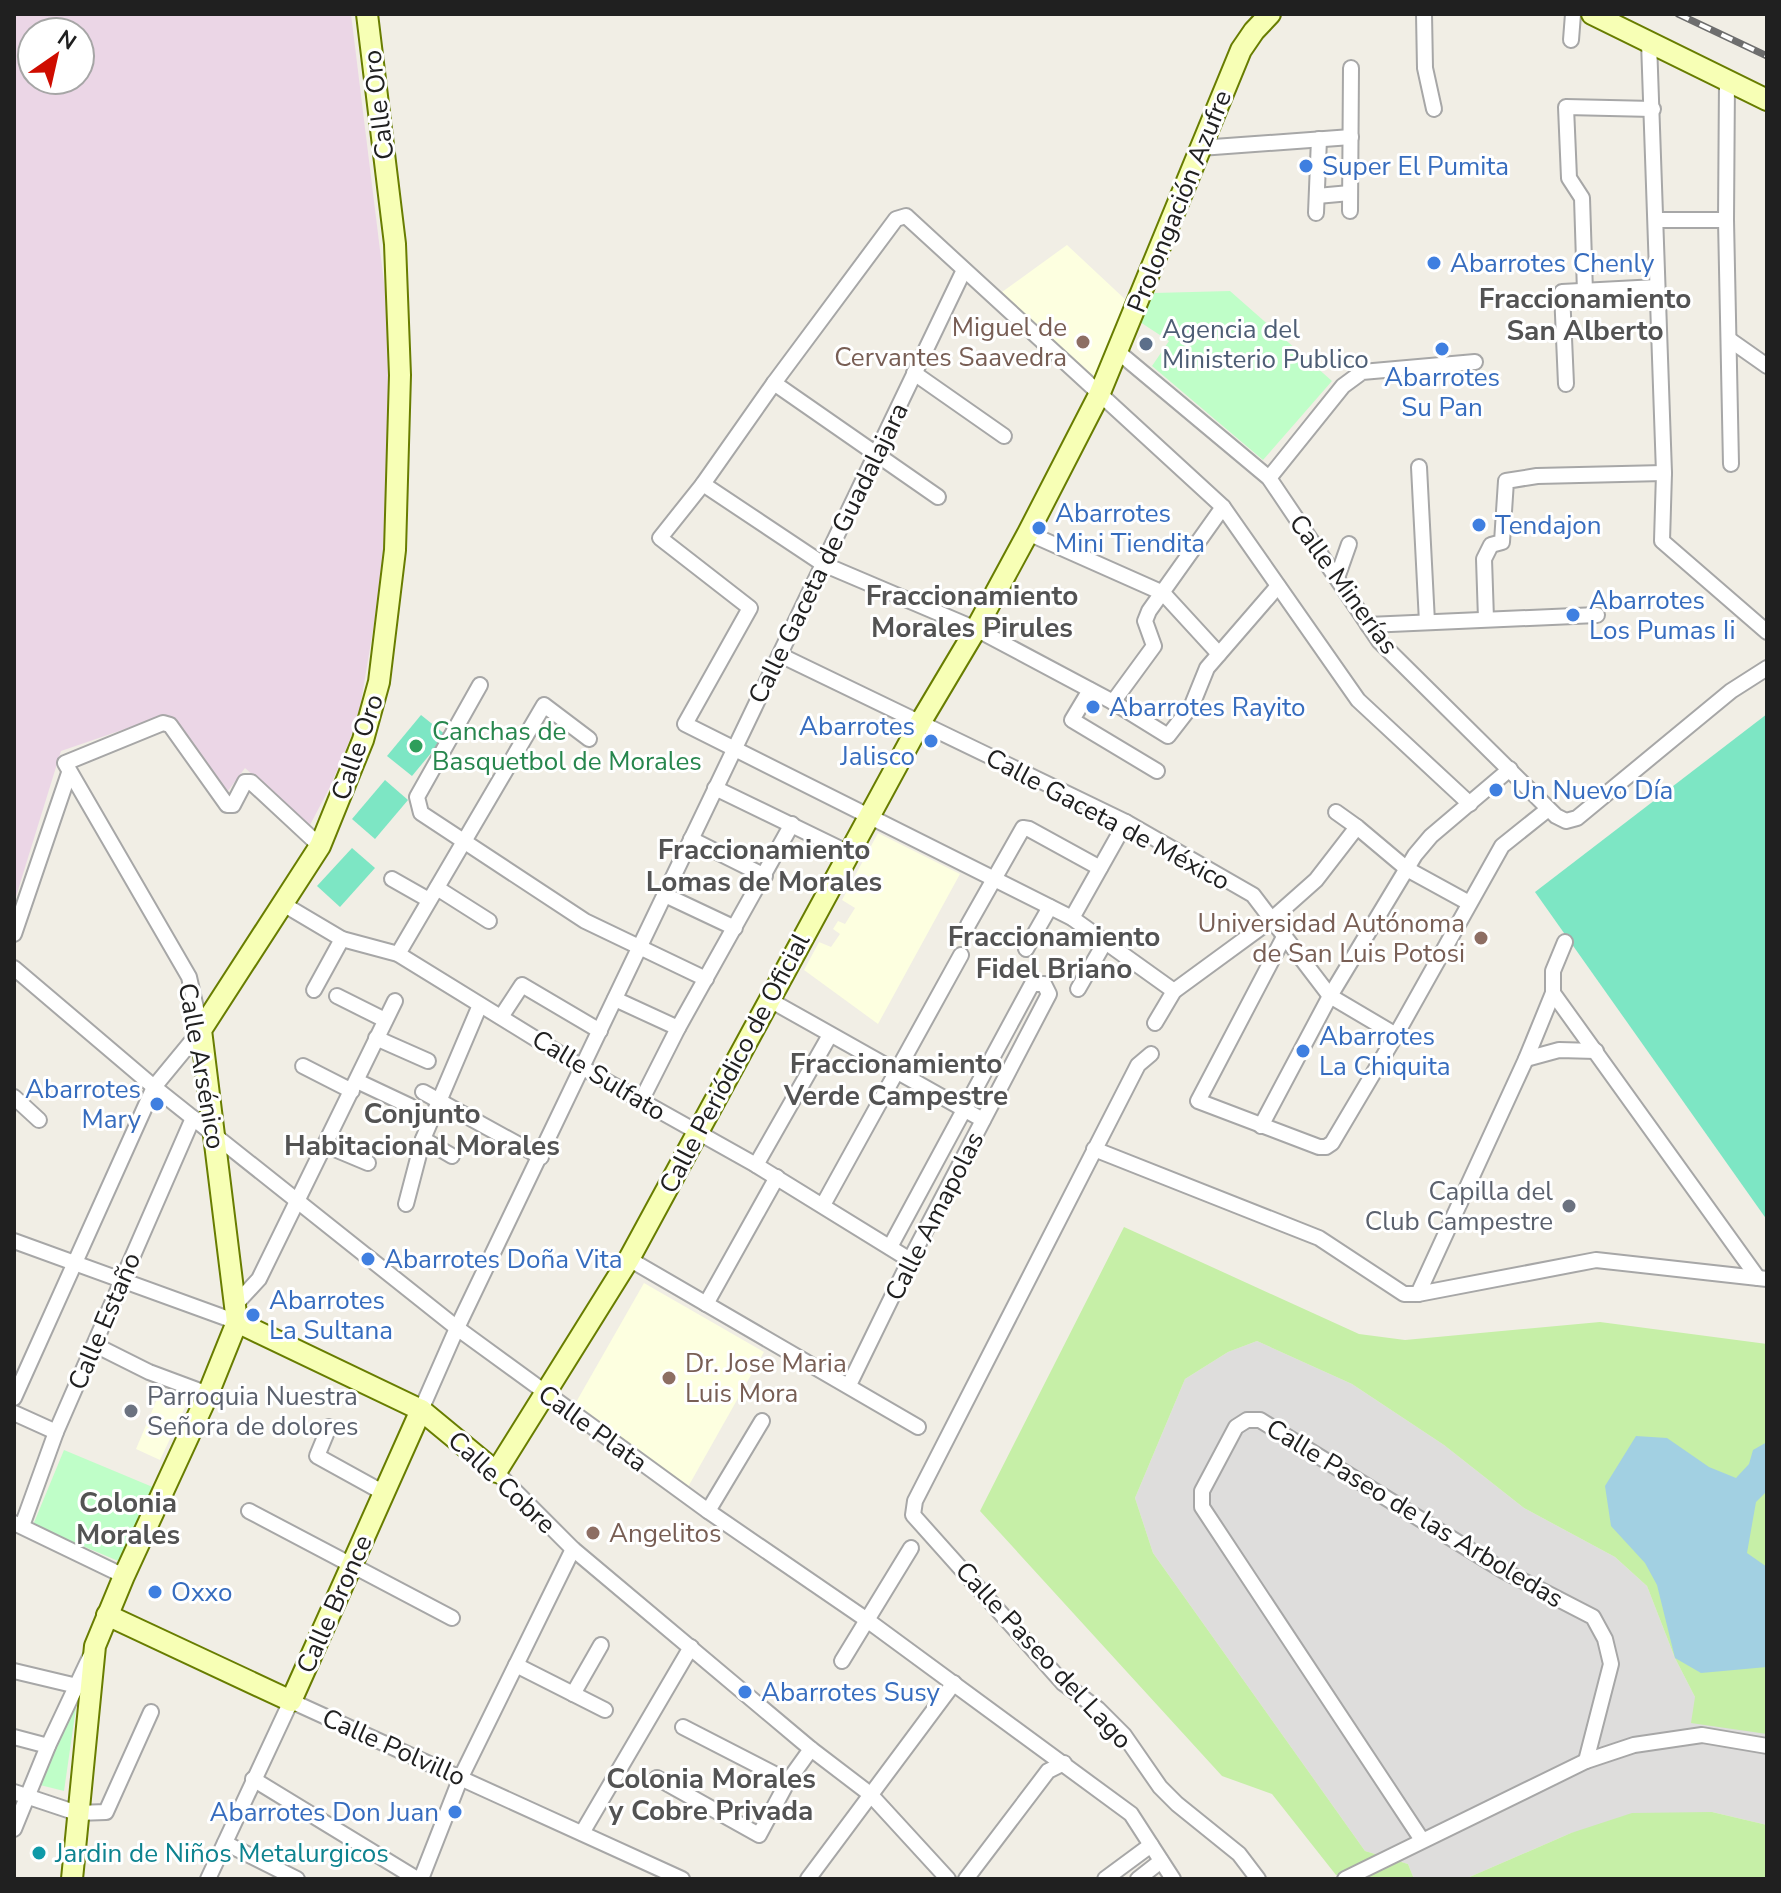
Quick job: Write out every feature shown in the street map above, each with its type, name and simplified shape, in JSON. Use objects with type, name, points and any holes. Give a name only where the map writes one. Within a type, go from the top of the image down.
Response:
[{"type":"main road","name":"Calle Oro","points":[[201,1030],[320,846],[363,740],[379,682],[395,550],[400,375],[395,244],[367,14]]},
{"type":"main road","name":"Prolongación Azufre","points":[[1099,395],[1241,50],[1270,14]]},
{"type":"main road","points":[[1592,14],[1767,100]]},
{"type":"main road","name":"Calle Periódico de Oficial","points":[[496,1472],[629,1259],[920,723],[976,629],[1099,395]]},
{"type":"main road","name":"Calle Arsénico","points":[[72,1879],[95,1646],[208,1394],[236,1314],[201,1030]]},
{"type":"main road","name":"Calle Cobre","points":[[236,1314],[421,1410],[496,1472]]},
{"type":"main road","name":"Calle Bronce","points":[[291,1701],[421,1410]]},
{"type":"main road","name":"Calle Polvillo","points":[[107,1615],[291,1701]]},
{"type":"street","points":[[1424,14],[1425,68],[1434,109]]},
{"type":"street","points":[[1571,40],[1573,14]]},
{"type":"street","points":[[1649,42],[1664,473],[1662,541],[1767,632]]},
{"type":"street","points":[[1350,211],[1351,68]]},
{"type":"street","points":[[1727,80],[1726,220],[1731,464]]},
{"type":"street","points":[[1585,292],[1582,198],[1569,178],[1566,107],[1653,109]]},
{"type":"street","points":[[1200,148],[1351,137]]},
{"type":"street","points":[[1316,213],[1319,139]]},
{"type":"street","points":[[1317,196],[1350,193]]},
{"type":"street","points":[[1174,991],[1072,918],[685,724],[750,608],[660,538],[703,484],[896,219],[906,216],[1223,507],[1358,700],[1470,804]]},
{"type":"street","points":[[1657,220],[1726,220]]},
{"type":"street","name":"Calle Gaceta de Guadalajara","points":[[600,1031],[964,270]]},
{"type":"street","points":[[1566,384],[1562,292],[1657,287]]},
{"type":"street","points":[[1730,340],[1767,366]]},
{"type":"street","name":"Calle Minerías","points":[[1117,351],[1269,478],[1379,641],[1510,769],[1547,810],[1566,821],[1577,818],[1731,691],[1767,668]]},
{"type":"street","points":[[1269,478],[1343,386],[1362,372],[1475,362]]},
{"type":"street","points":[[914,373],[1004,436]]},
{"type":"street","points":[[774,383],[938,497]]},
{"type":"street","points":[[1419,467],[1427,622]]},
{"type":"street","points":[[1486,619],[1484,559],[1491,545],[1502,542],[1506,481],[1537,476],[1664,473]]},
{"type":"street","points":[[703,484],[823,564],[976,629],[1113,702],[1168,736],[1192,705],[1207,668],[1278,586]]},
{"type":"street","points":[[1113,702],[1154,646],[1145,621],[1223,507]]},
{"type":"street","points":[[1028,533],[1163,593],[1219,654]]},
{"type":"street","points":[[1337,578],[1349,544]]},
{"type":"street","points":[[1368,625],[1597,615]]},
{"type":"street","name":"Calle Gaceta de México","points":[[780,655],[1126,822],[1253,895],[1330,996],[1396,1035]]},
{"type":"street","points":[[480,685],[417,797],[421,813],[585,921],[706,979]]},
{"type":"street","points":[[1090,690],[1072,720],[1157,771]]},
{"type":"street","points":[[398,954],[544,705],[589,739]]},
{"type":"street","points":[[14,934],[67,768],[163,723],[170,725],[227,805],[233,805],[245,782],[251,782],[320,846]]},
{"type":"street","name":"Calle Arsénico","points":[[67,768],[189,977],[201,1030]]},
{"type":"street","points":[[1261,1126],[1330,996],[1415,855],[1431,836],[1510,769]]},
{"type":"street","points":[[715,788],[849,853]]},
{"type":"street","points":[[1284,937],[1198,1101],[1326,1147],[1332,1143],[1396,1035],[1502,846],[1547,810]]},
{"type":"street","points":[[1336,812],[1407,869],[1469,903]]},
{"type":"street","points":[[1072,918],[1126,822]]},
{"type":"street","points":[[641,1101],[678,1028],[792,824]]},
{"type":"street","points":[[1155,1023],[1174,991],[1271,920],[1316,880],[1357,827]]},
{"type":"street","points":[[968,925],[1023,828],[1100,868]]},
{"type":"street","points":[[691,839],[765,876]]},
{"type":"street","points":[[392,879],[433,894],[489,921]]},
{"type":"street","points":[[665,895],[735,928]]},
{"type":"street","name":"Calle Sulfato","points":[[283,904],[342,939],[398,954],[583,1068],[777,1177],[910,1260]]},
{"type":"street","points":[[1026,949],[1050,907]]},
{"type":"street","points":[[314,990],[342,939]]},
{"type":"street","points":[[1078,989],[1105,942]]},
{"type":"street","points":[[1418,1294],[1526,1059],[1553,993],[1553,971],[1565,942]]},
{"type":"street","points":[[823,1205],[961,955]]},
{"type":"street","name":"Calle Plata","points":[[14,968],[154,1087],[457,1328],[708,1511],[867,1620],[1131,1814],[1173,1879]]},
{"type":"street","name":"Calle Amapolas","points":[[849,1385],[910,1260],[1049,994],[1044,984],[1032,984],[890,1247]]},
{"type":"street","points":[[501,1017],[522,985],[600,1031]]},
{"type":"street","points":[[1553,993],[1762,1279]]},
{"type":"street","points":[[337,996],[385,1020]]},
{"type":"street","points":[[615,999],[678,1028]]},
{"type":"street","points":[[768,999],[983,1120]]},
{"type":"street","name":"Calle Arsénico","points":[[236,1314],[259,1279],[395,1001]]},
{"type":"street","points":[[406,1204],[423,1139],[480,1005]]},
{"type":"street","name":"Calle Oro","points":[[14,1398],[154,1087],[201,1030]]},
{"type":"street","name":"Calle Bronce","points":[[421,1410],[457,1328],[600,1031]]},
{"type":"street","points":[[756,1165],[830,1035]]},
{"type":"street","points":[[376,1038],[428,1061]]},
{"type":"street","points":[[1526,1059],[1559,1050],[1596,1051]]},
{"type":"street","name":"Calle Paseo del Lago","points":[[1151,1054],[1138,1065],[1094,1149],[915,1501],[913,1515],[1063,1683],[1098,1709],[1124,1735],[1160,1787],[1239,1854],[1258,1879]]},
{"type":"street","points":[[303,1066],[410,1106]]},
{"type":"street","points":[[423,1092],[541,1157]]},
{"type":"street","points":[[14,1097],[39,1120]]},
{"type":"street","name":"Calle Estaño","points":[[18,1525],[121,1279],[193,1118]]},
{"type":"street","points":[[423,1139],[452,1156]]},
{"type":"street","points":[[325,1145],[368,1163]]},
{"type":"street","points":[[1094,1149],[1319,1238],[1404,1294],[1418,1294],[1596,1260],[1762,1279]]},
{"type":"street","points":[[706,1304],[777,1177]]},
{"type":"street","name":"Calle Cobre","points":[[14,1241],[121,1279],[236,1314]]},
{"type":"street","points":[[629,1259],[918,1427]]},
{"type":"street","points":[[95,1345],[149,1372],[208,1394]]},
{"type":"street","points":[[14,1413],[56,1432]]},
{"type":"street","name":"Calle Paseo de las Arboledas","points":[[1422,1840],[1202,1507],[1202,1491],[1236,1427],[1247,1420],[1260,1420],[1504,1571],[1593,1617],[1605,1639],[1611,1664],[1586,1761]]},
{"type":"street","points":[[708,1511],[762,1421]]},
{"type":"street","points":[[329,1427],[317,1456],[384,1493]]},
{"type":"street","name":"Calle Cobre","points":[[496,1472],[573,1549],[811,1749],[870,1794],[948,1879]]},
{"type":"street","points":[[249,1511],[452,1618]]},
{"type":"street","points":[[18,1525],[124,1576]]},
{"type":"street","points":[[842,1661],[911,1548]]},
{"type":"street","points":[[253,1779],[419,1879],[461,1777],[573,1549]]},
{"type":"street","points":[[573,1694],[601,1645]]},
{"type":"street","name":"Calle Arsénico","points":[[14,1829],[21,1795],[95,1646]]},
{"type":"street","points":[[582,1833],[691,1647]]},
{"type":"street","points":[[516,1665],[605,1710]]},
{"type":"street","points":[[14,1671],[77,1686]]},
{"type":"street","points":[[808,1879],[954,1683]]},
{"type":"street","name":"Calle Bronce","points":[[208,1879],[291,1701]]},
{"type":"street","name":"Calle Polvillo","points":[[291,1701],[682,1879]]},
{"type":"street","points":[[21,1795],[77,1813],[101,1814],[109,1808],[151,1712]]},
{"type":"street","points":[[683,1727],[788,1781]]},
{"type":"street","points":[[1345,1879],[1586,1761],[1634,1745],[1702,1735],[1767,1746]]},
{"type":"street","points":[[14,1737],[48,1746]]},
{"type":"street","points":[[1043,1748],[1048,1771]]},
{"type":"street","points":[[657,1778],[759,1835],[788,1781],[811,1749]]},
{"type":"street","points":[[966,1879],[1048,1771],[1064,1763]]},
{"type":"street","points":[[225,1843],[297,1879]]},
{"type":"street","points":[[1105,1879],[1151,1845]]},
{"type":"street","points":[[1138,1879],[1161,1861]]},
{"type":"shaded area","points":[[14,14],[351,14],[387,307],[389,433],[383,570],[358,720],[331,785],[310,825],[245,768],[225,795],[174,721],[163,716],[61,751],[14,903]]},
{"type":"shaded area","name":"Miguel de Cervantes Saavedra","points":[[1067,245],[1128,302],[1096,382],[1002,292]]},
{"type":"shaded area","points":[[878,833],[960,874],[878,1024],[804,970],[819,942],[831,947],[840,934],[833,929],[838,921],[845,924],[855,908],[842,900]]},
{"type":"shaded area","name":"Dr. Jose Maria Luis Mora","points":[[644,1283],[764,1352],[688,1487],[575,1404]]},
{"type":"shaded area","points":[[1257,1341],[1352,1384],[1444,1445],[1524,1508],[1615,1557],[1647,1586],[1675,1658],[1695,1697],[1767,1734],[1767,1825],[1712,1812],[1571,1833],[1465,1879],[1414,1879],[1408,1864],[1365,1851],[1153,1553],[1135,1498],[1185,1379],[1228,1352]]},
{"type":"shaded area","points":[[160,1392],[187,1403],[160,1460],[136,1449]]},
{"type":"green space","points":[[1230,291],[1332,381],[1263,460],[1152,366],[1169,341],[1140,322],[1154,293]]},
{"type":"green space","points":[[1767,714],[1767,1220],[1535,892]]},
{"type":"green space","name":"Canchas de Basquetbol de Morales","points":[[421,715],[446,735],[412,776],[387,756]]},
{"type":"green space","name":"Canchas de Basquetbol de Morales","points":[[385,780],[408,800],[375,839],[352,819]]},
{"type":"green space","points":[[352,848],[375,868],[340,907],[317,886]]},
{"type":"green space","points":[[1124,1227],[1359,1334],[1405,1340],[1600,1322],[1767,1344],[1767,1734],[1691,1723],[1695,1697],[1675,1658],[1647,1586],[1615,1557],[1524,1508],[1444,1445],[1352,1384],[1257,1341],[1228,1352],[1185,1379],[1135,1498],[1153,1553],[1365,1851],[1408,1864],[1414,1879],[1365,1879],[1336,1875],[1272,1794],[1222,1776],[980,1511]]},
{"type":"green space","points":[[64,1450],[155,1488],[123,1563],[33,1525]]},
{"type":"green space","points":[[77,1701],[64,1791],[36,1784]]},
{"type":"green space","points":[[1712,1812],[1767,1825],[1767,1879],[1465,1879],[1571,1833],[1632,1813]]},
{"type":"water","points":[[1636,1436],[1667,1438],[1709,1467],[1736,1478],[1749,1464],[1753,1450],[1767,1442],[1767,1491],[1756,1502],[1747,1553],[1767,1567],[1767,1667],[1701,1673],[1675,1658],[1657,1585],[1645,1563],[1611,1526],[1605,1486]]},
{"type":"railway","points":[[1678,14],[1767,56]]},
{"type":"place","name":"Super El Pumita","points":[[1306,166]]},
{"type":"place","name":"Abarrotes Chenly","points":[[1434,263]]},
{"type":"place","name":"Miguel de Cervantes Saavedra","points":[[1083,342]]},
{"type":"place","name":"Agencia del Ministerio Publico","points":[[1146,344]]},
{"type":"place","name":"Abarrotes Su Pan","points":[[1442,349]]},
{"type":"place","name":"Tendajon","points":[[1479,525]]},
{"type":"place","name":"Abarrotes Mini Tiendita","points":[[1039,528]]},
{"type":"place","name":"Abarrotes Los Pumas Ii","points":[[1573,615]]},
{"type":"place","name":"Abarrotes Rayito","points":[[1093,707]]},
{"type":"place","name":"Abarrotes Jalisco","points":[[931,741]]},
{"type":"place","name":"Canchas de Basquetbol de Morales","points":[[416,746]]},
{"type":"place","name":"Un Nuevo Día","points":[[1496,790]]},
{"type":"place","name":"Universidad Autónoma de San Luis Potosi","points":[[1481,938]]},
{"type":"place","name":"Abarrotes La Chiquita","points":[[1303,1051]]},
{"type":"place","name":"Abarrotes Mary","points":[[157,1104]]},
{"type":"place","name":"Capilla del Club Campestre","points":[[1569,1206]]},
{"type":"place","name":"Abarrotes Doña Vita","points":[[368,1259]]},
{"type":"place","name":"Abarrotes La Sultana","points":[[253,1315]]},
{"type":"place","name":"Dr. Jose Maria Luis Mora","points":[[669,1378]]},
{"type":"place","name":"Parroquia Nuestra Señora de dolores","points":[[131,1411]]},
{"type":"place","name":"Angelitos","points":[[593,1533]]},
{"type":"place","name":"Oxxo","points":[[155,1592]]},
{"type":"place","name":"Abarrotes Susy","points":[[745,1692]]},
{"type":"place","name":"Abarrotes Don Juan","points":[[455,1812]]},
{"type":"place","name":"Jardin de Niños Metalurgicos","points":[[39,1853]]},
{"type":"district","name":"Fraccionamiento San Alberto","points":[[1585,314]]},
{"type":"district","name":"Fraccionamiento Morales Pirules","points":[[972,611]]},
{"type":"district","name":"Fraccionamiento Lomas de Morales","points":[[764,865]]},
{"type":"district","name":"Fraccionamiento Fidel Briano","points":[[1054,952]]},
{"type":"district","name":"Fraccionamiento Verde Campestre","points":[[896,1079]]},
{"type":"district","name":"Conjunto Habitacional Morales","points":[[422,1129]]},
{"type":"district","name":"Colonia Morales","points":[[128,1518]]},
{"type":"district","name":"Colonia Morales y Cobre Privada","points":[[711,1794]]}]
